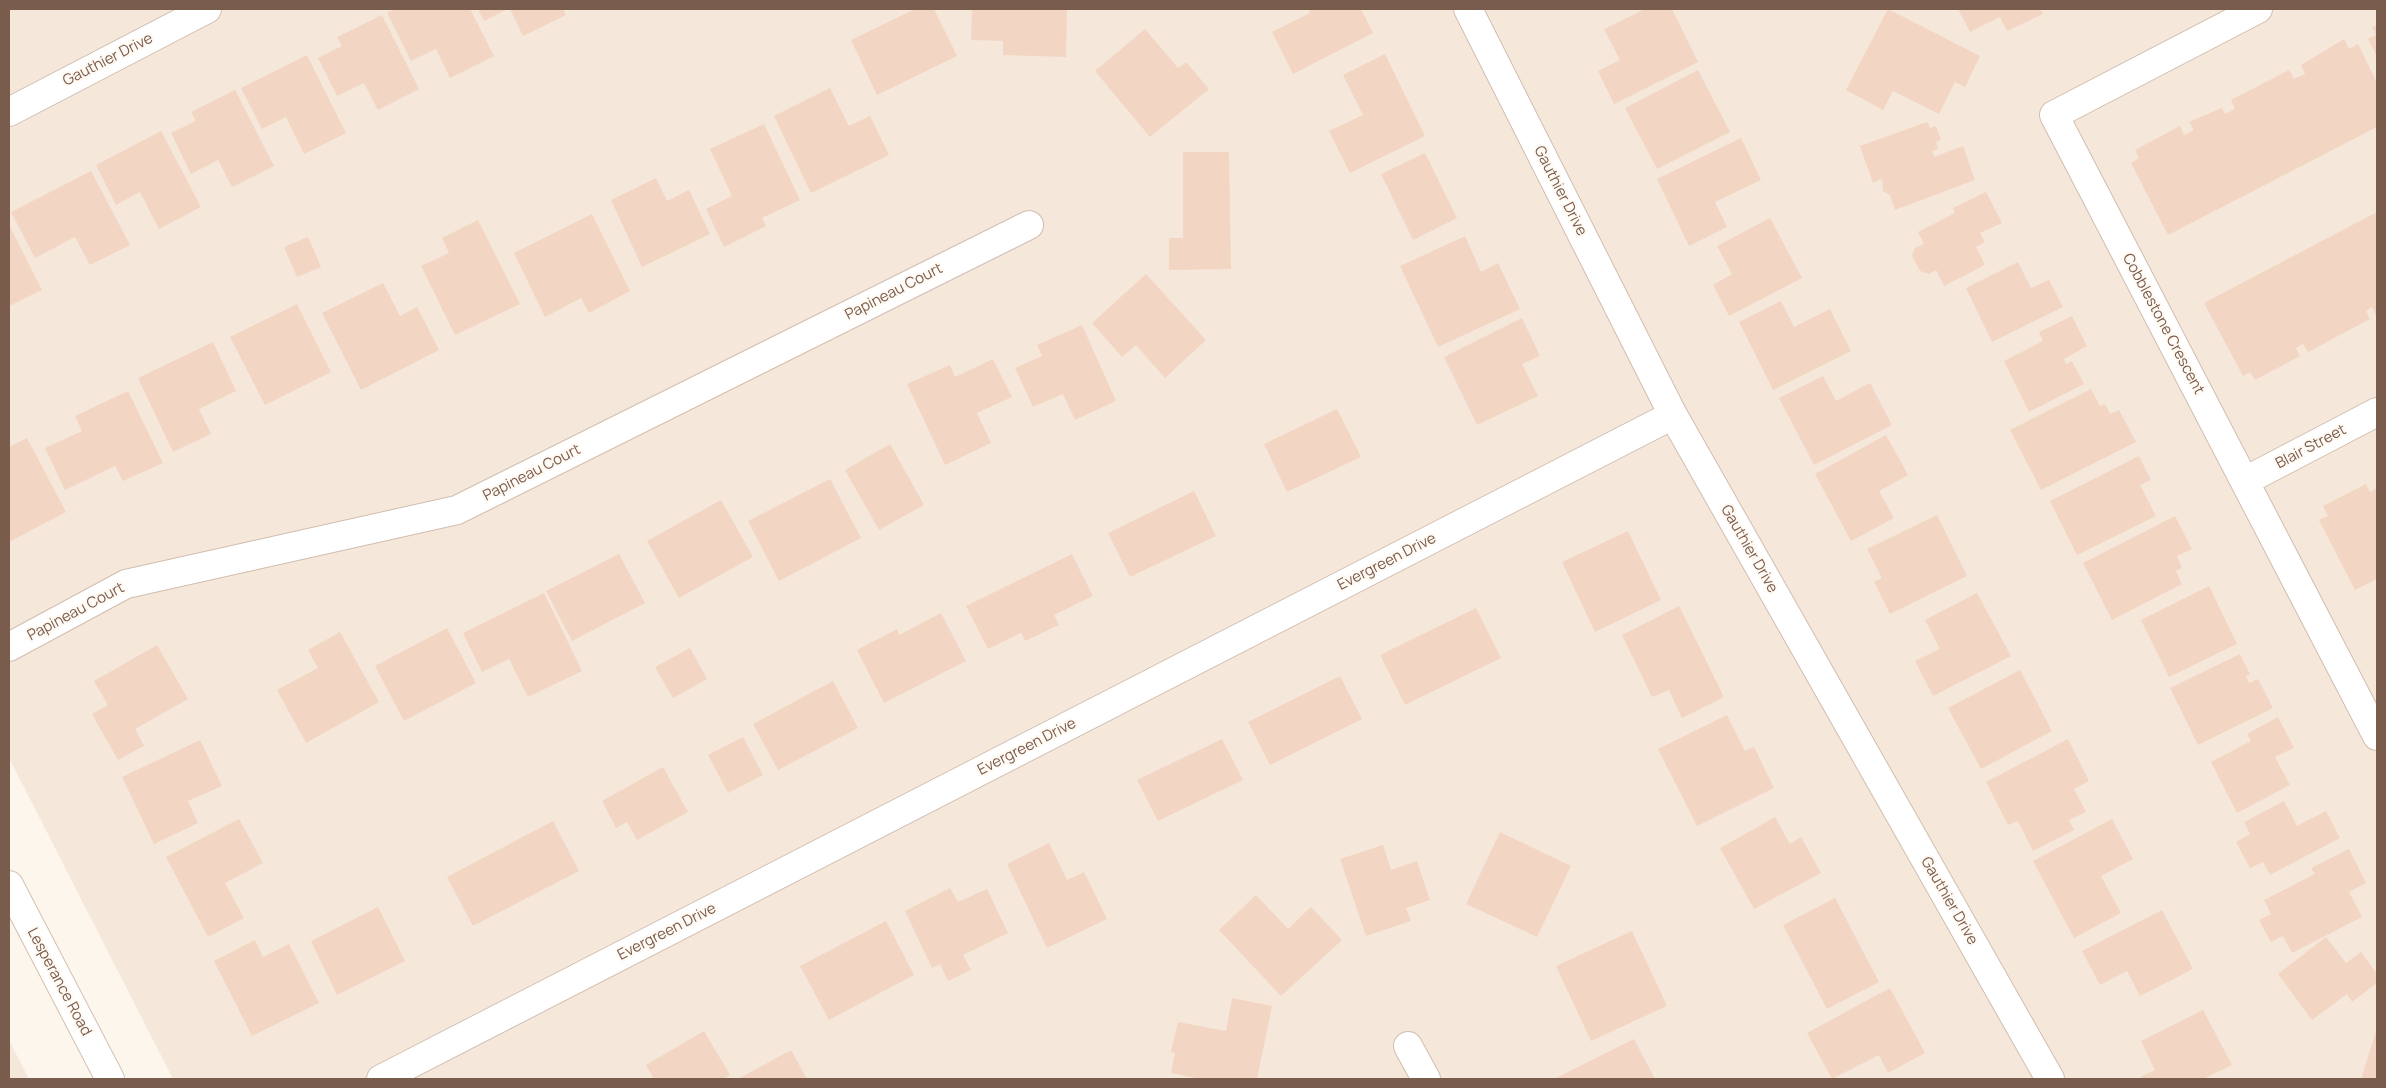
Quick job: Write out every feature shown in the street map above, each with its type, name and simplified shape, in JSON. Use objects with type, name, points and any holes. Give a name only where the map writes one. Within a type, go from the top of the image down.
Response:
[{"type":"street","name":"Gauthier Drive","points":[[9,112],[207,9]]},
{"type":"street","name":"Gauthier Drive","points":[[1468,9],[1674,415],[2047,1078]]},
{"type":"street","name":"Cobblestone Crescent","points":[[2258,9],[2054,115],[2377,736]]},
{"type":"street","name":"Papineau Court","points":[[9,647],[126,584],[457,510],[1029,225]]},
{"type":"street","name":"Blair Street","points":[[2245,481],[2377,412]]},
{"type":"street","name":"Evergreen Drive","points":[[381,1079],[1674,415]]},
{"type":"street","name":"Lesperance Road","points":[[9,885],[110,1079]]},
{"type":"street","points":[[1408,1046],[1426,1079]]},
{"type":"shaded area","points":[[9,9],[2377,9],[2377,1079],[173,1079],[9,758]]},
{"type":"shaded area","points":[[9,1040],[29,1079],[9,1079]]},
{"type":"building","points":[[395,9],[470,9],[494,56],[450,78],[436,49],[411,61],[387,13]]},
{"type":"building","points":[[478,9],[508,9],[484,21]]},
{"type":"building","points":[[510,9],[563,9],[566,15],[523,36]]},
{"type":"building","points":[[915,9],[934,9],[957,56],[877,95],[851,40]]},
{"type":"building","points":[[972,9],[1067,9],[1066,57],[1003,55],[1003,41],[971,40]]},
{"type":"building","points":[[1308,9],[1361,9],[1373,33],[1293,74],[1272,32],[1310,13]]},
{"type":"building","points":[[1645,9],[1672,9],[1698,62],[1614,104],[1598,71],[1620,60],[1604,29]]},
{"type":"building","points":[[1888,9],[1980,56],[1965,87],[1955,82],[1939,114],[1893,91],[1883,110],[1846,90]]},
{"type":"building","points":[[1958,9],[2040,9],[2043,14],[2007,31],[2000,17],[1970,32]]},
{"type":"building","points":[[382,15],[419,89],[378,110],[364,83],[337,96],[318,58],[342,46],[337,37]]},
{"type":"building","points":[[2377,25],[2377,57],[2368,39],[2376,35],[2372,27]]},
{"type":"building","points":[[1145,29],[1178,68],[1186,62],[1209,89],[1150,137],[1095,71]]},
{"type":"building","points":[[2344,39],[2349,49],[2358,44],[2377,83],[2377,127],[2168,235],[2131,163],[2139,158],[2135,150],[2180,126],[2184,135],[2194,130],[2189,122],[2222,108],[2225,114],[2235,109],[2231,100],[2289,70],[2294,79],[2305,74],[2301,65]]},
{"type":"building","points":[[1385,54],[1425,136],[1350,173],[1329,131],[1363,115],[1343,75]]},
{"type":"building","points":[[307,55],[346,133],[304,154],[286,117],[262,129],[241,88]]},
{"type":"building","points":[[1698,70],[1730,132],[1657,169],[1625,108]]},
{"type":"building","points":[[830,88],[849,126],[870,116],[889,155],[811,193],[774,116]]},
{"type":"building","points":[[235,90],[274,166],[232,187],[218,160],[191,174],[171,133],[196,121],[191,112]]},
{"type":"building","points":[[1927,122],[1930,128],[1936,126],[1941,140],[1936,142],[1938,149],[1932,151],[1934,157],[1963,146],[1975,180],[1895,210],[1890,195],[1883,191],[1882,179],[1873,183],[1860,146]]},
{"type":"building","points":[[764,124],[800,200],[762,218],[766,226],[724,247],[706,209],[732,196],[710,149]]},
{"type":"building","points":[[161,131],[201,207],[159,229],[140,192],[116,205],[96,165]]},
{"type":"building","points":[[1741,138],[1761,180],[1715,202],[1727,227],[1689,246],[1657,179]]},
{"type":"building","points":[[1183,152],[1229,152],[1231,269],[1169,270],[1169,238],[1183,238]]},
{"type":"building","points":[[1425,153],[1457,218],[1413,240],[1381,174]]},
{"type":"building","points":[[91,171],[130,245],[90,265],[75,237],[35,258],[11,212]]},
{"type":"building","points":[[656,178],[667,201],[689,190],[710,234],[642,267],[611,200]]},
{"type":"building","points":[[1986,192],[2002,223],[1980,233],[1985,242],[1976,247],[1985,265],[1944,286],[1936,270],[1929,274],[1920,271],[1912,256],[1915,248],[1924,244],[1918,232],[1955,213],[1953,208]]},
{"type":"building","points":[[2377,212],[2377,317],[2372,307],[2366,311],[2370,319],[2308,352],[2303,344],[2296,348],[2300,356],[2255,380],[2250,372],[2243,376],[2204,303]]},
{"type":"building","points":[[592,214],[630,291],[589,313],[581,298],[545,317],[514,253]]},
{"type":"building","points":[[1770,218],[1802,278],[1729,316],[1713,285],[1732,274],[1717,246]]},
{"type":"building","points":[[478,220],[520,304],[455,335],[421,266],[449,253],[442,238]]},
{"type":"building","points":[[9,225],[42,290],[9,306]]},
{"type":"building","points":[[1465,236],[1481,272],[1498,263],[1520,309],[1438,347],[1400,266]]},
{"type":"building","points":[[308,237],[321,267],[297,277],[284,247]]},
{"type":"building","points":[[2018,262],[2031,288],[2049,280],[2063,307],[1992,342],[1966,288]]},
{"type":"building","points":[[1146,274],[1206,340],[1165,378],[1136,345],[1122,357],[1092,323]]},
{"type":"building","points":[[383,283],[400,316],[417,307],[439,350],[361,390],[322,313]]},
{"type":"building","points":[[1781,301],[1794,327],[1830,309],[1851,351],[1773,390],[1739,322]]},
{"type":"building","points":[[297,304],[331,372],[265,405],[230,337]]},
{"type":"building","points":[[2072,316],[2087,346],[2064,359],[2066,364],[2072,361],[2084,384],[2029,412],[2004,361],[2043,341],[2039,332]]},
{"type":"building","points":[[1522,318],[1540,356],[1522,364],[1538,396],[1477,425],[1444,357]]},
{"type":"building","points":[[1082,325],[1116,401],[1075,420],[1063,394],[1033,407],[1015,368],[1042,356],[1037,345]]},
{"type":"building","points":[[213,342],[236,391],[199,409],[211,434],[173,452],[138,378]]},
{"type":"building","points":[[993,359],[1012,397],[977,413],[991,443],[945,465],[907,384],[950,365],[955,377]]},
{"type":"building","points":[[1823,376],[1836,401],[1870,383],[1892,425],[1814,465],[1779,398]]},
{"type":"building","points":[[2091,389],[2100,406],[2105,404],[2110,414],[2119,410],[2136,442],[2041,490],[2010,430]]},
{"type":"building","points":[[128,391],[163,463],[123,481],[115,466],[65,490],[45,448],[82,431],[75,416]]},
{"type":"building","points":[[1337,409],[1361,457],[1287,492],[1264,444]]},
{"type":"building","points":[[1886,435],[1908,475],[1879,491],[1894,518],[1851,541],[1815,474]]},
{"type":"building","points":[[27,438],[66,512],[9,542],[9,447]]},
{"type":"building","points":[[890,444],[924,505],[879,530],[845,470]]},
{"type":"building","points":[[2139,456],[2151,480],[2140,485],[2156,516],[2077,555],[2050,501]]},
{"type":"building","points":[[830,479],[861,538],[779,581],[748,521]]},
{"type":"building","points":[[2366,484],[2370,492],[2377,488],[2377,579],[2355,590],[2319,520],[2328,516],[2323,506]]},
{"type":"building","points":[[1194,491],[1216,536],[1130,577],[1108,533]]},
{"type":"building","points":[[721,500],[753,557],[679,598],[647,541]]},
{"type":"building","points":[[1937,515],[1967,576],[1890,614],[1874,582],[1882,578],[1867,549]]},
{"type":"building","points":[[2175,516],[2192,549],[2177,556],[2182,568],[2176,571],[2182,584],[2112,620],[2083,563]]},
{"type":"building","points":[[1628,531],[1661,600],[1595,632],[1562,562]]},
{"type":"building","points":[[619,554],[645,603],[572,641],[546,591]]},
{"type":"building","points":[[1072,554],[1093,596],[1054,615],[1059,625],[1025,641],[1021,633],[988,649],[966,606]]},
{"type":"building","points":[[2209,586],[2237,644],[2169,677],[2141,620]]},
{"type":"building","points":[[544,593],[582,671],[528,697],[509,659],[482,672],[463,633]]},
{"type":"building","points":[[1977,593],[2011,656],[1933,696],[1915,661],[1940,649],[1925,620]]},
{"type":"building","points":[[1679,606],[1724,697],[1682,718],[1669,690],[1652,697],[1622,635]]},
{"type":"building","points":[[1476,608],[1501,658],[1405,705],[1380,655]]},
{"type":"building","points":[[941,613],[966,661],[884,703],[857,650],[897,629],[899,635]]},
{"type":"building","points":[[447,628],[476,683],[404,721],[375,666]]},
{"type":"building","points":[[340,632],[379,702],[306,743],[277,690],[318,668],[308,650]]},
{"type":"building","points":[[157,645],[188,699],[135,729],[144,746],[118,760],[92,714],[108,705],[94,681]]},
{"type":"building","points":[[690,648],[707,679],[673,698],[655,667]]},
{"type":"building","points":[[2240,654],[2250,674],[2246,676],[2249,683],[2258,679],[2273,708],[2198,745],[2170,688]]},
{"type":"building","points":[[2020,670],[2052,731],[1981,769],[1948,708]]},
{"type":"building","points":[[1340,676],[1362,719],[1270,765],[1248,722]]},
{"type":"building","points":[[833,681],[858,728],[778,770],[753,724]]},
{"type":"building","points":[[1727,715],[1745,751],[1754,747],[1774,788],[1697,826],[1658,749]]},
{"type":"building","points":[[2278,717],[2294,748],[2275,757],[2290,785],[2237,813],[2211,762],[2251,741],[2247,734]]},
{"type":"building","points":[[743,737],[763,775],[728,793],[708,755]]},
{"type":"building","points":[[1222,739],[1243,780],[1158,821],[1137,780]]},
{"type":"building","points":[[2068,739],[2089,781],[2074,789],[2086,812],[2069,820],[2074,830],[2033,851],[2018,821],[2008,825],[1986,782]]},
{"type":"building","points":[[200,740],[222,786],[188,801],[198,823],[154,844],[122,777]]},
{"type":"building","points":[[663,767],[688,812],[637,840],[627,822],[616,828],[602,801]]},
{"type":"building","points":[[2284,801],[2297,826],[2326,811],[2340,838],[2270,875],[2263,862],[2250,868],[2236,842],[2250,834],[2244,822]]},
{"type":"building","points":[[1775,817],[1790,844],[1801,837],[1821,873],[1754,909],[1720,848]]},
{"type":"building","points":[[239,819],[263,863],[225,883],[244,918],[208,937],[166,857]]},
{"type":"building","points":[[2112,819],[2133,859],[2101,876],[2121,913],[2074,938],[2033,861]]},
{"type":"building","points":[[553,821],[579,871],[473,926],[447,877]]},
{"type":"building","points":[[1500,832],[1571,866],[1537,937],[1466,904]]},
{"type":"building","points":[[1049,843],[1067,880],[1084,872],[1107,919],[1047,948],[1007,864]]},
{"type":"building","points":[[1383,845],[1391,870],[1417,861],[1430,900],[1406,908],[1411,921],[1366,936],[1340,859]]},
{"type":"building","points":[[2349,849],[2366,883],[2349,892],[2362,917],[2292,953],[2283,936],[2271,942],[2259,920],[2271,914],[2264,900],[2315,874],[2311,868]]},
{"type":"building","points":[[950,888],[958,902],[987,889],[1008,933],[963,955],[971,970],[948,981],[940,964],[932,968],[905,911]]},
{"type":"building","points":[[1256,895],[1288,929],[1311,907],[1342,940],[1281,996],[1219,930]]},
{"type":"building","points":[[1835,898],[1879,982],[1827,1009],[1783,925]]},
{"type":"building","points":[[378,907],[405,961],[337,995],[311,941]]},
{"type":"building","points":[[2162,910],[2193,969],[2140,996],[2127,971],[2100,985],[2082,951]]},
{"type":"building","points":[[886,921],[914,975],[829,1020],[800,966]]},
{"type":"building","points":[[1632,931],[1667,1006],[1591,1041],[1556,966]]},
{"type":"building","points":[[2326,937],[2346,963],[2361,952],[2377,974],[2377,983],[2352,1002],[2347,994],[2312,1020],[2278,974]]},
{"type":"building","points":[[255,940],[263,957],[289,944],[319,1003],[252,1036],[214,961]]},
{"type":"building","points":[[1890,988],[1925,1053],[1888,1073],[1879,1055],[1832,1079],[1807,1033]]},
{"type":"building","points":[[1232,998],[1272,1006],[1257,1079],[1201,1079],[1171,1073],[1175,1053],[1171,1052],[1178,1022],[1226,1031]]},
{"type":"building","points":[[2203,1010],[2232,1065],[2203,1079],[2141,1079],[2140,1077],[2155,1070],[2141,1041]]},
{"type":"building","points":[[2377,1028],[2377,1079],[2361,1079]]},
{"type":"building","points":[[704,1031],[730,1075],[723,1079],[654,1079],[646,1065]]},
{"type":"building","points":[[1634,1039],[1655,1079],[1554,1079]]},
{"type":"building","points":[[791,1050],[807,1079],[738,1079]]}]
